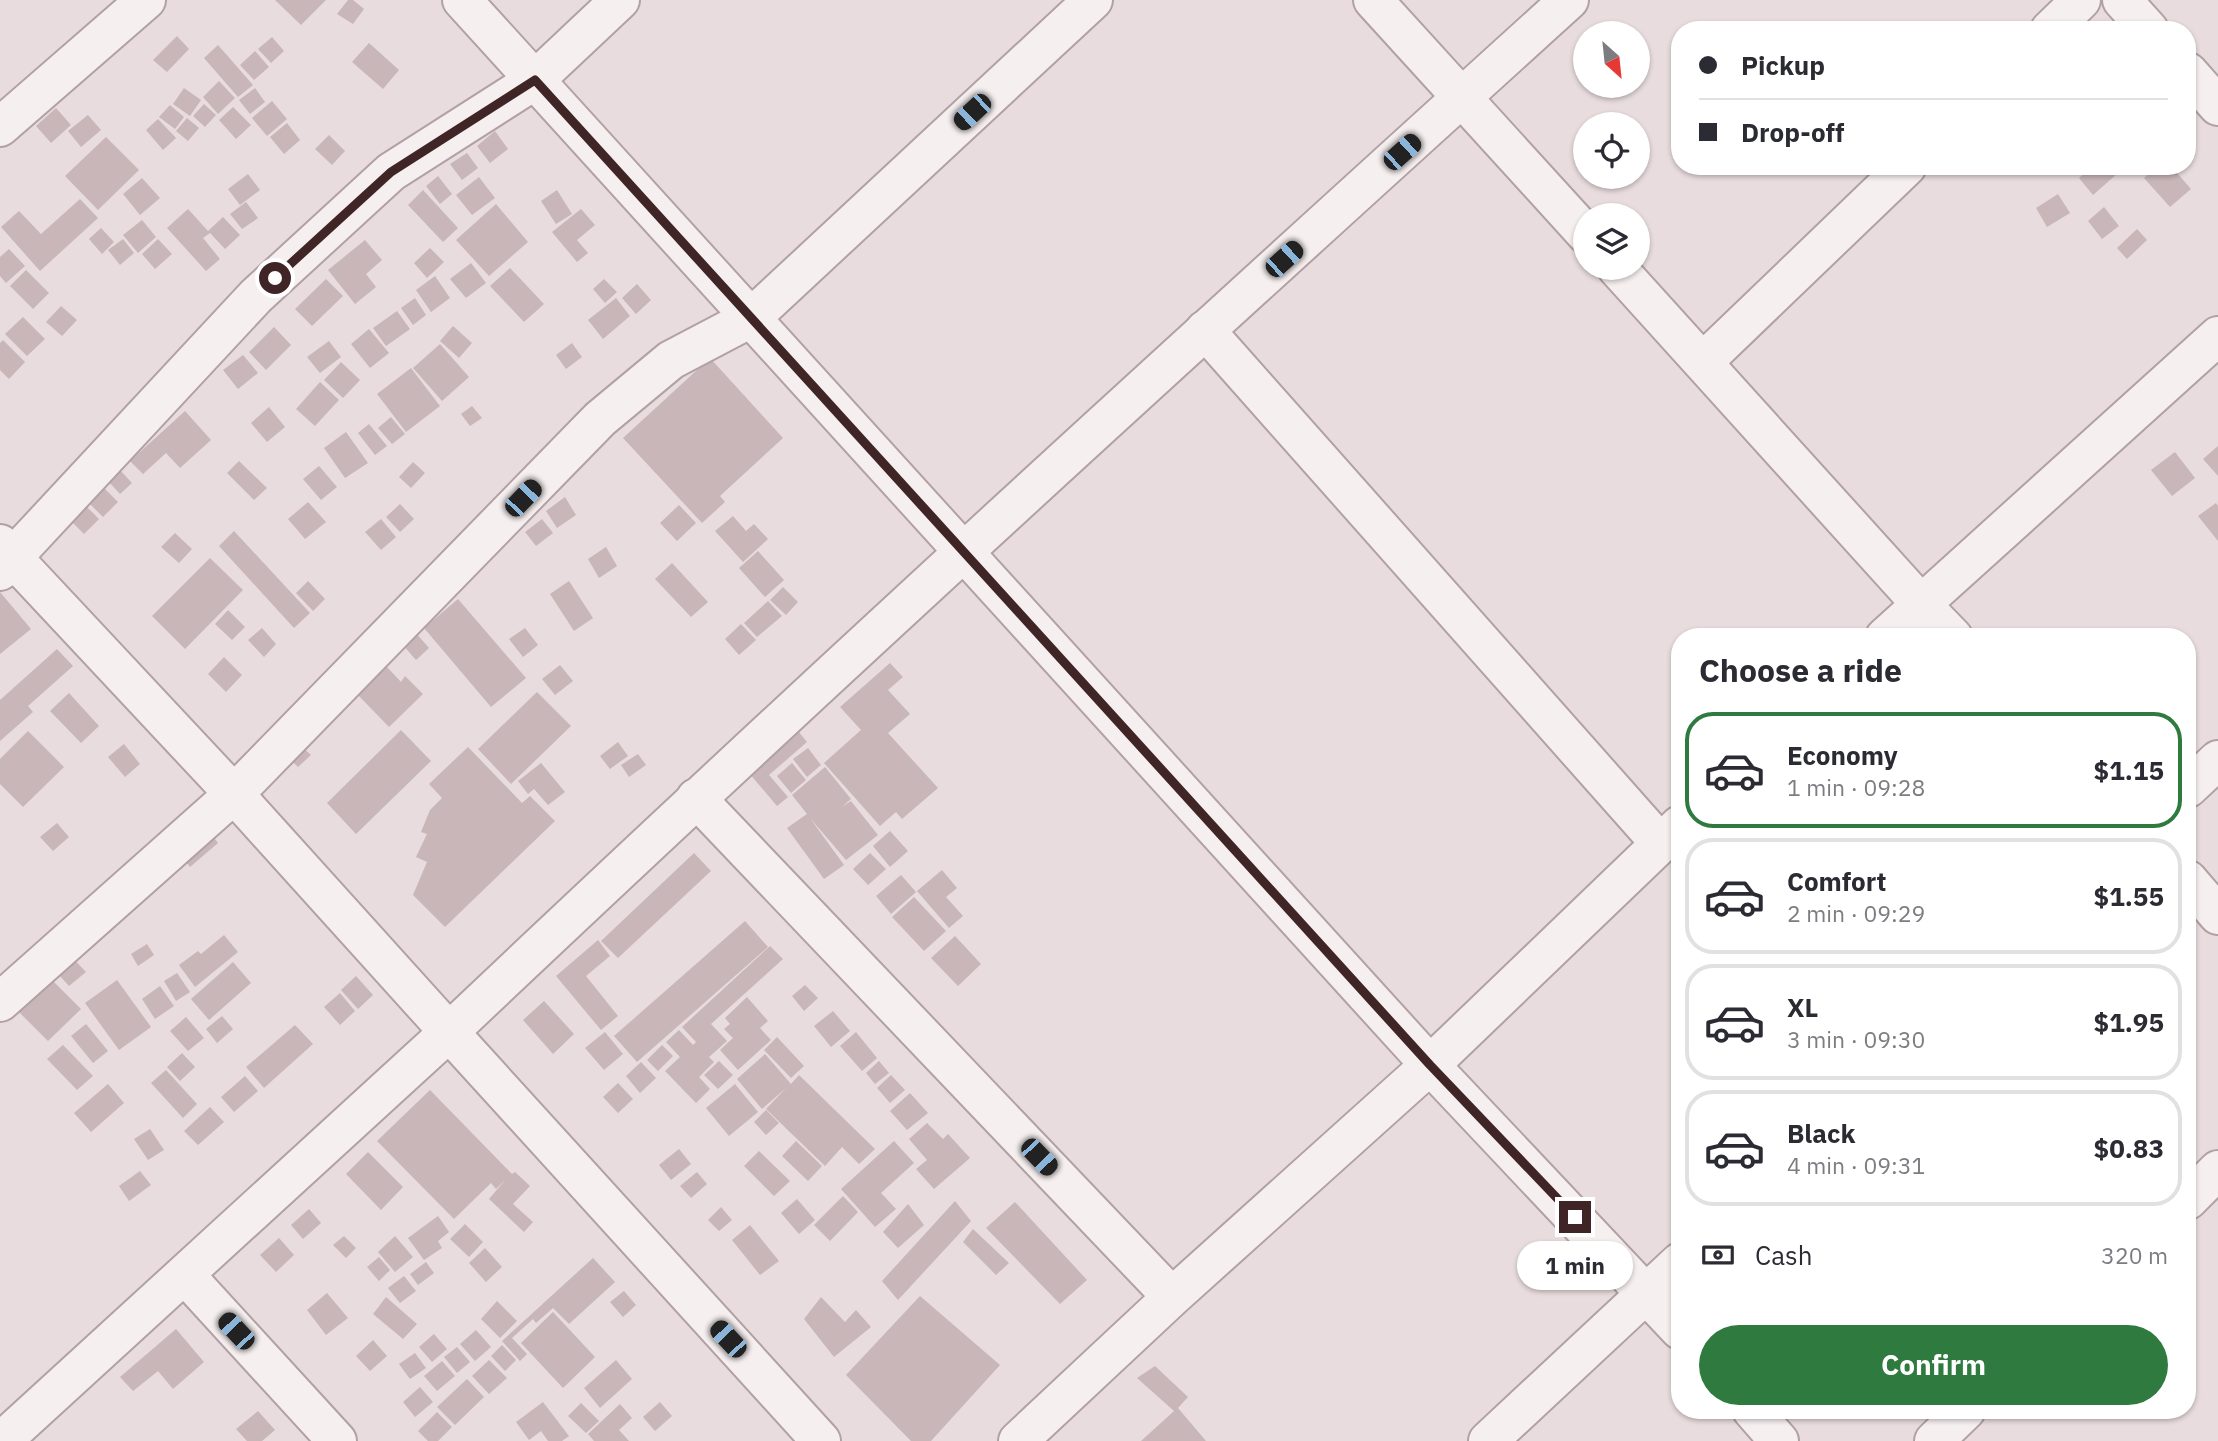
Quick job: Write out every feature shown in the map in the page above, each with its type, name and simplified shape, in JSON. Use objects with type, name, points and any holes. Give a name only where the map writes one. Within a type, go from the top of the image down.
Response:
[{"type":"street","points":[[0,127],[146,0]]},
{"type":"street","points":[[462,0],[1430,1065],[1671,1320]]},
{"type":"street","points":[[620,0],[535,80],[391,172],[266,287],[5,558],[234,794],[821,1441]]},
{"type":"street","points":[[0,1002],[234,794],[600,419],[671,360],[751,318],[1093,0]]},
{"type":"street","points":[[1373,0],[1573,220]]},
{"type":"street","points":[[2,1441],[449,1032],[696,798],[962,552],[1569,0]]},
{"type":"street","points":[[2059,21],[2081,0]]},
{"type":"street","points":[[2122,0],[2141,21]]},
{"type":"street","points":[[2196,81],[2218,106]]},
{"type":"street","points":[[1703,362],[1898,175]]},
{"type":"street","points":[[1628,280],[1944,628]]},
{"type":"street","points":[[1018,1441],[1172,1297],[1430,1065],[1670,834],[1205,330]]},
{"type":"street","points":[[1895,628],[2218,336]]},
{"type":"street","points":[[2196,781],[2218,760]]},
{"type":"street","points":[[696,798],[1172,1297]]},
{"type":"street","points":[[2196,889],[2218,915]]},
{"type":"street","points":[[2196,1191],[2218,1170]]},
{"type":"street","points":[[1488,1441],[1671,1270]]},
{"type":"street","points":[[185,1275],[338,1441]]},
{"type":"street","points":[[1760,1419],[1779,1441]]},
{"type":"street","points":[[1934,1441],[1957,1419]]},
{"type":"building","points":[[275,0],[326,0],[301,25]]},
{"type":"building","points":[[348,0],[353,0],[364,9],[353,24],[337,14]]},
{"type":"building","points":[[177,36],[189,49],[167,72],[153,60]]},
{"type":"building","points":[[272,37],[284,51],[271,63],[258,49]]},
{"type":"building","points":[[369,43],[399,70],[383,89],[352,62]]},
{"type":"building","points":[[218,45],[253,85],[238,97],[204,58]]},
{"type":"building","points":[[255,51],[269,67],[254,80],[240,65]]},
{"type":"building","points":[[219,81],[235,98],[218,114],[203,97]]},
{"type":"building","points":[[184,88],[201,100],[190,116],[173,104]]},
{"type":"building","points":[[255,88],[265,102],[250,114],[239,100]]},
{"type":"building","points":[[272,101],[287,119],[267,136],[252,118]]},
{"type":"building","points":[[204,104],[216,115],[205,127],[193,116]]},
{"type":"building","points":[[170,105],[184,117],[175,129],[159,117]]},
{"type":"building","points":[[233,107],[251,125],[236,139],[219,120]]},
{"type":"building","points":[[56,108],[71,125],[51,143],[36,126]]},
{"type":"building","points":[[88,115],[101,130],[81,147],[68,131]]},
{"type":"building","points":[[187,118],[199,128],[188,141],[176,131]]},
{"type":"building","points":[[158,119],[176,138],[163,150],[146,130]]},
{"type":"building","points":[[287,123],[300,140],[284,154],[270,137]]},
{"type":"building","points":[[495,131],[508,149],[490,163],[477,146]]},
{"type":"building","points":[[329,135],[345,151],[332,165],[315,149]]},
{"type":"building","points":[[106,137],[139,170],[98,210],[65,176]]},
{"type":"building","points":[[467,153],[478,168],[462,180],[450,164]]},
{"type":"building","points":[[248,174],[260,190],[240,205],[228,189]]},
{"type":"building","points":[[2082,175],[2116,175],[2093,195],[2079,178]]},
{"type":"building","points":[[2147,175],[2179,175],[2191,189],[2170,207],[2144,178]]},
{"type":"building","points":[[438,176],[452,194],[440,204],[426,186]]},
{"type":"building","points":[[479,177],[495,198],[472,215],[456,195]]},
{"type":"building","points":[[142,178],[160,198],[140,215],[123,194]]},
{"type":"building","points":[[423,190],[458,228],[443,242],[408,205]]},
{"type":"building","points":[[557,190],[572,214],[556,224],[541,201]]},
{"type":"building","points":[[2058,194],[2070,213],[2047,227],[2036,208]]},
{"type":"building","points":[[80,199],[98,218],[40,271],[1,227],[19,211],[41,234]]},
{"type":"building","points":[[246,202],[258,218],[242,229],[230,214]]},
{"type":"building","points":[[496,204],[528,242],[489,276],[456,240]]},
{"type":"building","points":[[2104,207],[2119,226],[2102,239],[2088,221]]},
{"type":"building","points":[[188,209],[208,231],[223,217],[240,235],[225,249],[210,233],[203,238],[220,259],[206,271],[167,228]]},
{"type":"building","points":[[581,209],[595,225],[577,240],[588,253],[577,262],[552,232]]},
{"type":"building","points":[[142,220],[156,237],[138,253],[123,235]]},
{"type":"building","points":[[101,228],[114,242],[102,254],[89,239]]},
{"type":"building","points":[[2137,229],[2147,240],[2127,259],[2117,248]]},
{"type":"building","points":[[123,239],[134,253],[120,265],[108,250]]},
{"type":"building","points":[[158,239],[172,254],[155,269],[142,254]]},
{"type":"building","points":[[365,240],[382,260],[366,274],[376,287],[355,304],[328,270]]},
{"type":"building","points":[[430,248],[444,262],[427,278],[414,263]]},
{"type":"building","points":[[9,249],[25,266],[6,283],[0,276],[0,257]]},
{"type":"building","points":[[471,263],[486,283],[466,298],[450,279]]},
{"type":"building","points":[[510,268],[544,304],[524,322],[490,286]]},
{"type":"building","points":[[26,270],[49,293],[33,309],[10,286]]},
{"type":"building","points":[[435,276],[450,298],[431,312],[416,290]]},
{"type":"building","points":[[326,279],[343,296],[312,326],[295,309]]},
{"type":"building","points":[[604,279],[617,292],[605,303],[593,289]]},
{"type":"building","points":[[637,284],[651,300],[636,314],[622,298]]},
{"type":"building","points":[[415,298],[426,315],[413,325],[401,308]]},
{"type":"building","points":[[616,298],[630,316],[603,339],[588,320]]},
{"type":"building","points":[[61,306],[77,320],[62,336],[46,322]]},
{"type":"building","points":[[397,311],[410,329],[386,346],[373,328]]},
{"type":"building","points":[[23,317],[45,339],[27,356],[5,334]]},
{"type":"building","points":[[453,326],[472,343],[459,358],[440,341]]},
{"type":"building","points":[[274,327],[291,345],[266,370],[249,352]]},
{"type":"building","points":[[369,329],[389,353],[370,368],[351,344]]},
{"type":"building","points":[[3,340],[25,362],[9,379],[0,370],[0,343]]},
{"type":"building","points":[[329,341],[341,357],[320,373],[307,357]]},
{"type":"building","points":[[572,343],[582,357],[566,369],[556,355]]},
{"type":"building","points":[[440,344],[469,377],[442,401],[413,368]]},
{"type":"building","points":[[243,355],[258,373],[238,389],[223,370]]},
{"type":"building","points":[[710,358],[783,438],[720,496],[725,502],[702,523],[623,438]]},
{"type":"building","points":[[341,362],[360,380],[343,398],[324,380]]},
{"type":"building","points":[[411,368],[440,406],[406,432],[377,394]]},
{"type":"building","points":[[320,382],[339,400],[315,426],[296,409]]},
{"type":"building","points":[[472,406],[482,418],[470,426],[461,414]]},
{"type":"building","points":[[269,407],[285,427],[267,442],[251,423]]},
{"type":"building","points":[[185,411],[211,440],[180,468],[166,453],[143,474],[130,461]]},
{"type":"building","points":[[391,417],[405,434],[392,444],[378,428]]},
{"type":"building","points":[[369,424],[387,446],[375,455],[358,433]]},
{"type":"building","points":[[346,432],[368,463],[345,478],[324,448]]},
{"type":"building","points":[[2218,446],[2218,476],[2203,459]]},
{"type":"building","points":[[2175,452],[2195,478],[2172,496],[2151,470]]},
{"type":"building","points":[[239,461],[267,488],[254,500],[227,473]]},
{"type":"building","points":[[413,462],[425,473],[411,488],[399,477]]},
{"type":"building","points":[[319,466],[337,487],[321,500],[303,479]]},
{"type":"building","points":[[120,470],[132,483],[120,494],[108,481]]},
{"type":"building","points":[[100,484],[118,502],[103,517],[85,499]]},
{"type":"building","points":[[565,497],[576,515],[557,528],[546,511]]},
{"type":"building","points":[[308,502],[326,522],[305,539],[288,519]]},
{"type":"building","points":[[83,503],[99,519],[84,534],[68,518]]},
{"type":"building","points":[[2216,503],[2218,506],[2218,541],[2198,516]]},
{"type":"building","points":[[400,504],[414,519],[400,532],[386,517]]},
{"type":"building","points":[[679,505],[696,523],[677,541],[660,523]]},
{"type":"building","points":[[733,516],[746,531],[754,524],[768,539],[743,562],[715,531]]},
{"type":"building","points":[[381,519],[396,537],[381,550],[365,532]]},
{"type":"building","points":[[542,519],[553,533],[536,546],[525,532]]},
{"type":"building","points":[[234,531],[310,613],[294,628],[219,546]]},
{"type":"building","points":[[175,533],[192,549],[179,563],[161,547]]},
{"type":"building","points":[[606,547],[617,566],[599,578],[588,559]]},
{"type":"building","points":[[758,551],[784,580],[765,597],[739,568]]},
{"type":"building","points":[[210,558],[243,590],[185,649],[152,616]]},
{"type":"building","points":[[672,563],[708,602],[691,617],[655,579]]},
{"type":"building","points":[[308,581],[325,599],[313,611],[296,593]]},
{"type":"building","points":[[569,581],[593,618],[574,631],[550,594]]},
{"type":"building","points":[[783,587],[798,602],[786,615],[770,600]]},
{"type":"building","points":[[0,592],[31,629],[0,654]]},
{"type":"building","points":[[458,599],[526,678],[491,707],[424,628]]},
{"type":"building","points":[[768,601],[782,616],[757,637],[744,623]]},
{"type":"building","points":[[228,610],[245,627],[232,640],[215,624]]},
{"type":"building","points":[[741,624],[756,640],[739,655],[725,639]]},
{"type":"building","points":[[262,628],[276,644],[264,657],[248,640]]},
{"type":"building","points":[[525,628],[538,645],[523,657],[509,639]]},
{"type":"building","points":[[415,632],[429,648],[416,660],[402,644]]},
{"type":"building","points":[[57,649],[73,666],[28,706],[33,712],[0,741],[0,700]]},
{"type":"building","points":[[224,657],[242,675],[226,692],[208,674]]},
{"type":"building","points":[[890,663],[903,677],[888,690],[910,714],[888,733],[938,788],[902,819],[896,812],[880,826],[824,763],[861,730],[840,707]]},
{"type":"building","points":[[560,665],[573,681],[555,695],[542,679]]},
{"type":"building","points":[[387,667],[401,682],[405,676],[423,694],[389,727],[358,695]]},
{"type":"building","points":[[537,692],[571,726],[511,784],[478,749]]},
{"type":"building","points":[[69,693],[99,726],[81,743],[50,711]]},
{"type":"building","points":[[401,730],[431,761],[356,834],[327,803]]},
{"type":"building","points":[[28,731],[64,767],[23,807],[0,784],[0,759]]},
{"type":"building","points":[[798,731],[807,742],[769,775],[788,797],[777,806],[749,773]]},
{"type":"building","points":[[618,742],[628,756],[610,769],[600,756]]},
{"type":"building","points":[[298,743],[311,755],[298,767],[286,755]]},
{"type":"building","points":[[124,744],[140,764],[125,777],[108,757]]},
{"type":"building","points":[[468,747],[522,803],[530,796],[555,821],[445,927],[413,895],[427,862],[416,857],[427,834],[421,832],[430,810],[442,798],[429,784]]},
{"type":"building","points":[[808,748],[821,765],[807,777],[793,759]]},
{"type":"building","points":[[638,754],[646,765],[629,777],[621,765]]},
{"type":"building","points":[[541,763],[565,792],[548,805],[534,789],[528,794],[518,781]]},
{"type":"building","points":[[792,763],[806,780],[791,793],[777,776]]},
{"type":"building","points":[[825,767],[851,799],[842,807],[851,801],[878,835],[846,860],[810,818],[844,865],[824,879],[787,828],[807,814],[792,795]]},
{"type":"building","points":[[57,823],[69,837],[53,851],[40,837]]},
{"type":"building","points":[[204,825],[218,843],[190,867],[175,848]]},
{"type":"building","points":[[890,831],[908,851],[890,867],[873,846]]},
{"type":"building","points":[[694,853],[711,871],[618,958],[601,941]]},
{"type":"building","points":[[870,853],[886,869],[868,885],[853,869]]},
{"type":"building","points":[[942,870],[957,888],[946,897],[963,916],[949,928],[917,891]]},
{"type":"building","points":[[901,875],[916,892],[891,914],[876,896]]},
{"type":"building","points":[[914,897],[946,931],[924,951],[892,917]]},
{"type":"building","points":[[745,921],[768,947],[637,1062],[614,1036]]},
{"type":"building","points":[[224,935],[238,952],[195,987],[179,965],[198,951],[201,954]]},
{"type":"building","points":[[955,936],[981,964],[958,986],[931,958]]},
{"type":"building","points":[[598,940],[610,956],[586,976],[618,1016],[601,1030],[556,976]]},
{"type":"building","points":[[147,944],[154,955],[138,966],[131,954]]},
{"type":"building","points":[[770,946],[783,959],[711,1024],[727,1041],[709,1057],[714,1062],[699,1077],[710,1089],[696,1103],[665,1071],[680,1057],[666,1042],[679,1030],[693,1045],[696,1042],[682,1027]]},
{"type":"building","points":[[66,951],[86,972],[69,986],[50,965]]},
{"type":"building","points":[[233,962],[251,983],[209,1020],[191,999]]},
{"type":"building","points":[[45,973],[81,1009],[48,1041],[12,1005]]},
{"type":"building","points":[[177,973],[190,992],[176,1001],[164,981]]},
{"type":"building","points":[[356,976],[373,995],[358,1009],[341,990]]},
{"type":"building","points":[[117,980],[151,1027],[119,1050],[85,1003]]},
{"type":"building","points":[[805,985],[818,998],[804,1011],[792,996]]},
{"type":"building","points":[[160,986],[174,1006],[155,1019],[142,999]]},
{"type":"building","points":[[340,993],[355,1011],[340,1025],[324,1007]]},
{"type":"building","points":[[747,997],[768,1021],[760,1028],[771,1040],[738,1070],[720,1050],[733,1038],[724,1029],[730,1024],[725,1018]]},
{"type":"building","points":[[544,1001],[574,1034],[553,1054],[523,1020]]},
{"type":"building","points":[[833,1011],[850,1031],[831,1047],[814,1026]]},
{"type":"building","points":[[222,1016],[233,1029],[217,1043],[206,1029]]},
{"type":"building","points":[[186,1017],[204,1038],[188,1051],[170,1031]]},
{"type":"building","points":[[86,1024],[108,1051],[93,1063],[71,1036]]},
{"type":"building","points":[[295,1025],[313,1044],[264,1088],[246,1067]]},
{"type":"building","points":[[605,1032],[623,1054],[604,1070],[585,1048]]},
{"type":"building","points":[[856,1032],[877,1058],[862,1071],[840,1046]]},
{"type":"building","points":[[777,1037],[804,1066],[791,1078],[764,1050]]},
{"type":"building","points":[[63,1045],[93,1076],[77,1090],[47,1059]]},
{"type":"building","points":[[662,1045],[673,1056],[658,1071],[647,1060]]},
{"type":"building","points":[[182,1053],[195,1067],[180,1081],[167,1067]]},
{"type":"building","points":[[765,1054],[791,1084],[799,1075],[875,1149],[859,1164],[842,1147],[825,1166],[766,1109],[786,1088],[762,1109],[737,1079]]},
{"type":"building","points":[[719,1061],[733,1075],[718,1089],[704,1075]]},
{"type":"building","points":[[879,1061],[889,1073],[875,1084],[866,1073]]},
{"type":"building","points":[[641,1062],[656,1078],[640,1093],[626,1076]]},
{"type":"building","points":[[166,1070],[197,1104],[183,1118],[151,1083]]},
{"type":"building","points":[[891,1075],[905,1090],[890,1103],[877,1088]]},
{"type":"building","points":[[245,1076],[258,1091],[234,1112],[221,1097]]},
{"type":"building","points":[[618,1083],[633,1099],[618,1113],[603,1097]]},
{"type":"building","points":[[108,1084],[124,1103],[91,1132],[74,1113]]},
{"type":"building","points":[[735,1084],[758,1112],[729,1136],[706,1108]]},
{"type":"building","points":[[430,1090],[512,1174],[515,1172],[530,1186],[513,1204],[533,1222],[524,1232],[489,1199],[506,1179],[496,1189],[491,1183],[454,1219],[377,1141]]},
{"type":"building","points":[[910,1093],[928,1113],[907,1130],[890,1111]]},
{"type":"building","points":[[210,1107],[224,1122],[198,1145],[184,1131]]},
{"type":"building","points":[[766,1110],[779,1123],[766,1135],[754,1122]]},
{"type":"building","points":[[927,1123],[943,1139],[948,1134],[970,1158],[934,1189],[916,1169],[927,1160],[909,1139]]},
{"type":"building","points":[[150,1129],[164,1150],[148,1160],[134,1139]]},
{"type":"building","points":[[796,1141],[822,1166],[808,1181],[782,1156]]},
{"type":"building","points":[[894,1141],[914,1163],[881,1193],[896,1209],[875,1227],[841,1189]]},
{"type":"building","points":[[679,1149],[691,1164],[671,1180],[659,1165]]},
{"type":"building","points":[[759,1151],[790,1181],[774,1196],[744,1166]]},
{"type":"building","points":[[368,1152],[403,1187],[381,1210],[346,1174]]},
{"type":"building","points":[[140,1171],[151,1185],[129,1201],[119,1186]]},
{"type":"building","points":[[697,1172],[707,1184],[691,1198],[680,1186]]},
{"type":"building","points":[[843,1196],[858,1212],[830,1241],[814,1225]]},
{"type":"building","points":[[797,1199],[815,1220],[799,1234],[781,1213]]},
{"type":"building","points":[[955,1201],[971,1221],[898,1300],[882,1281]]},
{"type":"building","points":[[1015,1202],[1087,1280],[1060,1304],[986,1228]]},
{"type":"building","points":[[908,1204],[924,1225],[898,1248],[883,1232]]},
{"type":"building","points":[[721,1207],[732,1220],[719,1231],[708,1220]]},
{"type":"building","points":[[309,1209],[321,1223],[303,1239],[291,1225]]},
{"type":"building","points":[[438,1216],[449,1232],[438,1241],[442,1248],[424,1260],[408,1238]]},
{"type":"building","points":[[465,1224],[483,1242],[469,1257],[450,1239]]},
{"type":"building","points":[[750,1225],[779,1261],[760,1275],[732,1240]]},
{"type":"building","points":[[973,1229],[1009,1263],[996,1275],[963,1242]]},
{"type":"building","points":[[344,1236],[356,1248],[346,1258],[333,1245]]},
{"type":"building","points":[[395,1236],[413,1257],[395,1272],[378,1252]]},
{"type":"building","points":[[279,1238],[294,1255],[276,1272],[260,1255]]},
{"type":"building","points":[[485,1248],[502,1267],[486,1282],[469,1263]]},
{"type":"building","points":[[379,1257],[390,1270],[379,1281],[367,1267]]},
{"type":"building","points":[[593,1258],[615,1282],[569,1324],[553,1308],[536,1323],[533,1319],[512,1338],[527,1354],[520,1361],[502,1341]]},
{"type":"building","points":[[426,1262],[434,1273],[418,1285],[410,1274]]},
{"type":"building","points":[[404,1276],[416,1291],[400,1303],[388,1288]]},
{"type":"building","points":[[624,1291],[636,1305],[623,1317],[610,1302]]},
{"type":"building","points":[[327,1293],[348,1318],[326,1335],[307,1310]]},
{"type":"building","points":[[920,1296],[1000,1365],[931,1441],[911,1441],[846,1375]]},
{"type":"building","points":[[386,1297],[417,1324],[403,1339],[373,1314]]},
{"type":"building","points":[[821,1297],[845,1322],[856,1310],[871,1327],[834,1357],[804,1319]]},
{"type":"building","points":[[497,1301],[517,1321],[500,1338],[481,1319]]},
{"type":"building","points":[[553,1312],[595,1357],[563,1388],[521,1343]]},
{"type":"building","points":[[176,1329],[204,1362],[173,1389],[158,1371],[133,1391],[120,1377]]},
{"type":"building","points":[[476,1330],[491,1347],[475,1361],[460,1344]]},
{"type":"building","points":[[434,1334],[447,1349],[432,1362],[419,1347]]},
{"type":"building","points":[[373,1340],[387,1356],[370,1371],[356,1356]]},
{"type":"building","points":[[502,1345],[516,1360],[505,1371],[491,1356]]},
{"type":"building","points":[[457,1347],[470,1362],[457,1373],[444,1357]]},
{"type":"building","points":[[415,1353],[426,1368],[410,1379],[399,1364]]},
{"type":"building","points":[[489,1360],[507,1378],[489,1394],[472,1376]]},
{"type":"building","points":[[616,1360],[632,1379],[600,1408],[584,1388]]},
{"type":"building","points":[[442,1361],[455,1376],[437,1391],[424,1376]]},
{"type":"building","points":[[1155,1366],[1188,1397],[1178,1408],[1206,1441],[1141,1441],[1174,1411],[1137,1378]]},
{"type":"building","points":[[467,1379],[484,1397],[455,1425],[437,1407]]},
{"type":"building","points":[[420,1387],[433,1402],[415,1417],[403,1402]]},
{"type":"building","points":[[543,1402],[569,1436],[562,1441],[548,1441],[541,1431],[529,1440],[516,1422]]},
{"type":"building","points":[[660,1402],[672,1416],[655,1431],[643,1417]]},
{"type":"building","points":[[581,1403],[599,1421],[586,1433],[568,1416]]},
{"type":"building","points":[[620,1404],[632,1418],[619,1430],[629,1441],[594,1441],[588,1434]]},
{"type":"building","points":[[258,1411],[275,1430],[262,1441],[247,1441],[236,1429]]},
{"type":"building","points":[[437,1412],[452,1427],[438,1441],[428,1441],[418,1431]]},
{"type":"route","points":[[275,278],[391,172],[535,80],[1430,1065],[1575,1217]]}]
